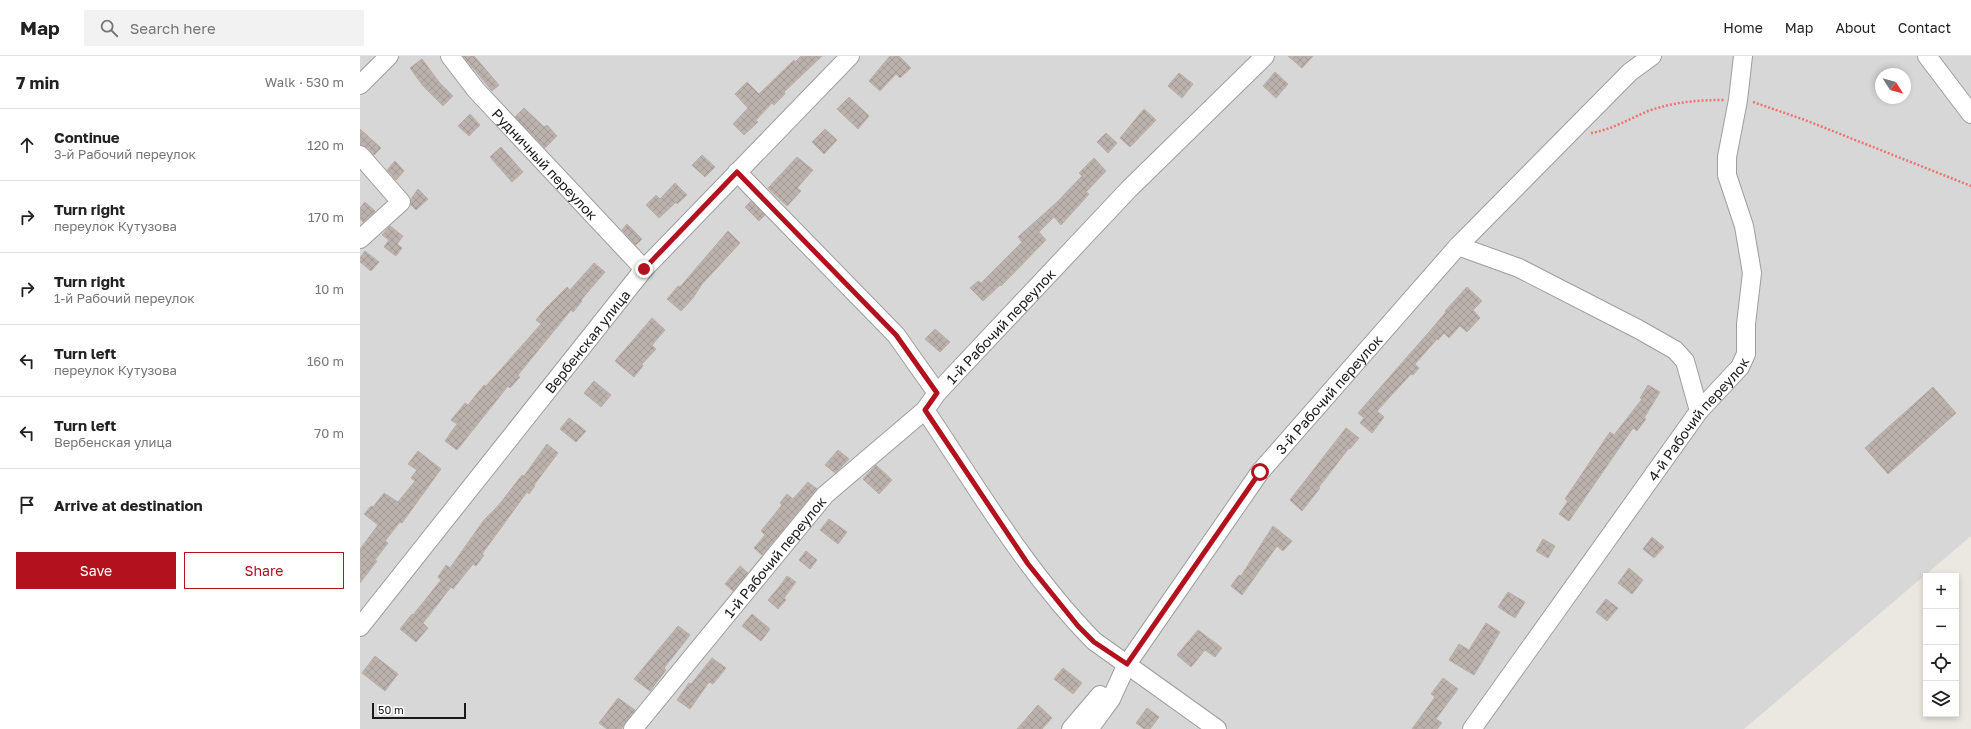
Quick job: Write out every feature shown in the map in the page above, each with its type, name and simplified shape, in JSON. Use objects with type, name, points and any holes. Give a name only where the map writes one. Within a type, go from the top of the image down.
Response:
[{"type":"street","points":[[360,85],[389,56]]},
{"type":"street","name":"Рудничный переулок","points":[[450,56],[476,90],[644,269]]},
{"type":"street","name":"Вербенская улица","points":[[360,627],[644,269],[850,56]]},
{"type":"street","name":"1-й Рабочий переулок","points":[[633,729],[825,495],[925,410],[937,393],[1129,189],[1265,56]]},
{"type":"street","name":"3-й Рабочий переулок","points":[[1089,729],[1111,698],[1127,664],[1260,472],[1458,246],[1630,72],[1652,56]]},
{"type":"street","name":"4-й Рабочий переулок","points":[[1472,729],[1699,411],[1740,367],[1746,354],[1746,324],[1752,273],[1744,226],[1727,175],[1727,157],[1738,100],[1742,56]]},
{"type":"street","points":[[1927,56],[1971,114]]},
{"type":"street","points":[[360,155],[401,202],[360,239]]},
{"type":"street","points":[[737,172],[896,335],[937,393]]},
{"type":"street","points":[[1458,246],[1519,268],[1638,329],[1675,350],[1685,361],[1699,411]]},
{"type":"street","points":[[925,410],[1028,564],[1078,626],[1094,642],[1217,729]]},
{"type":"street","points":[[1071,729],[1127,664]]},
{"type":"path","points":[[1565,138],[1600,132],[1650,111],[1687,101],[1745,100],[1805,120],[1971,186]]},
{"type":"shaded area","points":[[360,56],[1971,56],[1971,536],[1927,573],[1923,573],[1923,577],[1744,729],[360,729]]},
{"type":"building","points":[[463,56],[474,56],[499,85],[492,91]]},
{"type":"building","points":[[801,56],[822,56],[784,92],[785,94],[774,105],[772,103],[756,120],[758,122],[744,135],[733,124],[748,108],[735,94],[747,82],[759,94],[794,60],[795,62]]},
{"type":"building","points":[[890,56],[899,56],[911,68],[900,78],[896,74],[880,91],[869,81]]},
{"type":"building","points":[[1288,56],[1313,56],[1302,68]]},
{"type":"building","points":[[422,59],[439,82],[453,96],[443,106],[423,86],[410,68]]},
{"type":"building","points":[[1275,72],[1288,84],[1276,98],[1263,86]]},
{"type":"building","points":[[1179,73],[1193,84],[1182,98],[1168,86]]},
{"type":"building","points":[[849,97],[869,116],[858,129],[837,109]]},
{"type":"building","points":[[524,108],[544,127],[547,125],[557,136],[545,148],[515,117]]},
{"type":"building","points":[[1144,109],[1156,120],[1130,147],[1120,138]]},
{"type":"building","points":[[470,114],[480,125],[469,136],[458,126]]},
{"type":"building","points":[[360,129],[381,148],[374,155],[368,148],[360,145]]},
{"type":"building","points":[[825,129],[837,140],[824,154],[812,142]]},
{"type":"building","points":[[1106,133],[1117,143],[1108,153],[1097,142]]},
{"type":"building","points":[[501,147],[523,172],[512,182],[490,157]]},
{"type":"building","points":[[702,155],[715,167],[705,177],[692,165]]},
{"type":"building","points":[[797,157],[813,170],[797,188],[801,191],[787,206],[768,188]]},
{"type":"building","points":[[1094,158],[1106,171],[1086,192],[1089,194],[1061,225],[1054,217],[1039,232],[1046,240],[1001,286],[1000,285],[983,301],[970,288],[978,281],[981,283],[1022,242],[1018,237],[1057,202],[1082,176],[1079,173]]},
{"type":"building","points":[[395,161],[404,171],[396,180],[387,170]]},
{"type":"building","points":[[675,183],[687,195],[677,204],[676,202],[659,218],[646,205],[656,195],[660,199]]},
{"type":"building","points":[[418,189],[428,199],[416,210],[411,205],[411,199]]},
{"type":"building","points":[[751,201],[765,215],[759,221],[745,207]]},
{"type":"building","points":[[365,202],[375,211],[363,222],[360,219],[360,208]]},
{"type":"building","points":[[627,224],[642,239],[636,245],[622,230]]},
{"type":"building","points":[[390,226],[403,236],[397,244],[402,248],[396,256],[384,247],[389,240],[382,235]]},
{"type":"building","points":[[728,231],[740,243],[702,284],[693,298],[681,311],[667,299],[678,286],[680,287]]},
{"type":"building","points":[[365,251],[379,262],[371,271],[360,262],[360,258]]},
{"type":"building","points":[[594,263],[605,272],[581,300],[582,301],[573,312],[571,310],[518,375],[520,377],[510,388],[508,386],[457,450],[445,441],[457,424],[451,420],[465,403],[468,405],[484,385],[486,386],[541,324],[536,320],[546,308],[567,287],[570,290]]},
{"type":"building","points":[[1467,287],[1482,301],[1473,310],[1480,318],[1467,332],[1460,326],[1449,338],[1444,333],[1438,340],[1437,339],[1415,364],[1419,368],[1413,375],[1411,374],[1377,411],[1384,417],[1372,433],[1360,423],[1364,418],[1358,413]]},
{"type":"building","points":[[652,318],[665,330],[652,345],[656,349],[642,364],[643,366],[634,377],[615,361]]},
{"type":"building","points":[[935,329],[950,342],[940,352],[925,339]]},
{"type":"building","points":[[594,381],[611,395],[601,407],[584,393]]},
{"type":"building","points":[[1648,385],[1660,392],[1644,418],[1646,419],[1637,431],[1633,428],[1569,521],[1559,514],[1568,501],[1565,499],[1610,432],[1614,435],[1642,399],[1640,398]]},
{"type":"building","points":[[1933,387],[1956,413],[1888,474],[1865,448]]},
{"type":"building","points":[[569,418],[586,431],[576,442],[560,429]]},
{"type":"building","points":[[1346,428],[1359,438],[1350,449],[1349,448],[1302,511],[1290,500]]},
{"type":"building","points":[[547,444],[558,453],[529,494],[527,492],[482,554],[484,555],[476,566],[473,564],[453,589],[451,587],[423,623],[428,628],[416,642],[400,629],[441,580],[438,577],[446,565],[450,568],[484,520],[498,506],[522,475],[524,476]]},
{"type":"building","points":[[838,450],[849,459],[835,473],[825,465]]},
{"type":"building","points":[[418,451],[441,469],[402,523],[400,522],[385,541],[388,543],[375,560],[377,561],[360,583],[360,549],[378,525],[364,514],[371,506],[373,507],[384,493],[398,502],[415,481],[411,478],[417,470],[408,464]]},
{"type":"building","points":[[876,465],[892,480],[879,494],[863,479]]},
{"type":"building","points":[[808,482],[817,489],[762,555],[754,548],[765,535],[761,531],[782,505],[780,503],[787,494],[793,499]]},
{"type":"building","points":[[829,519],[847,532],[838,544],[820,530]]},
{"type":"building","points":[[1273,526],[1292,541],[1283,551],[1277,546],[1242,595],[1231,586],[1239,575],[1241,576]]},
{"type":"building","points":[[1652,537],[1664,547],[1654,558],[1643,549]]},
{"type":"building","points":[[1543,539],[1555,546],[1548,558],[1536,551]]},
{"type":"building","points":[[806,551],[817,560],[810,569],[799,560]]},
{"type":"building","points":[[740,566],[748,573],[733,591],[725,584]]},
{"type":"building","points":[[1629,568],[1643,580],[1632,594],[1618,583]]},
{"type":"building","points":[[787,576],[796,582],[784,598],[786,600],[778,609],[768,600]]},
{"type":"building","points":[[1508,592],[1525,602],[1515,618],[1498,607]]},
{"type":"building","points":[[1606,599],[1618,608],[1607,621],[1596,612]]},
{"type":"building","points":[[752,614],[770,629],[761,641],[742,626]]},
{"type":"building","points":[[1486,623],[1500,632],[1474,675],[1449,660],[1459,644],[1469,650]]},
{"type":"building","points":[[678,626],[690,635],[664,668],[666,670],[650,691],[634,679]]},
{"type":"building","points":[[1198,630],[1222,648],[1215,657],[1205,650],[1191,667],[1177,655]]},
{"type":"building","points":[[375,656],[398,674],[385,691],[362,673]]},
{"type":"building","points":[[712,658],[726,668],[713,684],[709,682],[690,709],[677,700],[689,683],[691,684]]},
{"type":"building","points":[[1063,668],[1082,683],[1073,694],[1054,679]]},
{"type":"building","points":[[1443,678],[1458,689],[1436,719],[1442,723],[1437,729],[1412,729],[1435,697],[1431,694]]},
{"type":"building","points":[[618,698],[635,710],[621,729],[607,729],[599,723]]},
{"type":"building","points":[[1038,705],[1052,718],[1042,729],[1017,729]]},
{"type":"building","points":[[1147,708],[1159,717],[1150,729],[1144,729],[1136,723]]},
{"type":"route","points":[[644,269],[737,172],[896,335],[937,393],[925,410],[1028,564],[1078,626],[1094,642],[1127,664],[1260,472]]}]
